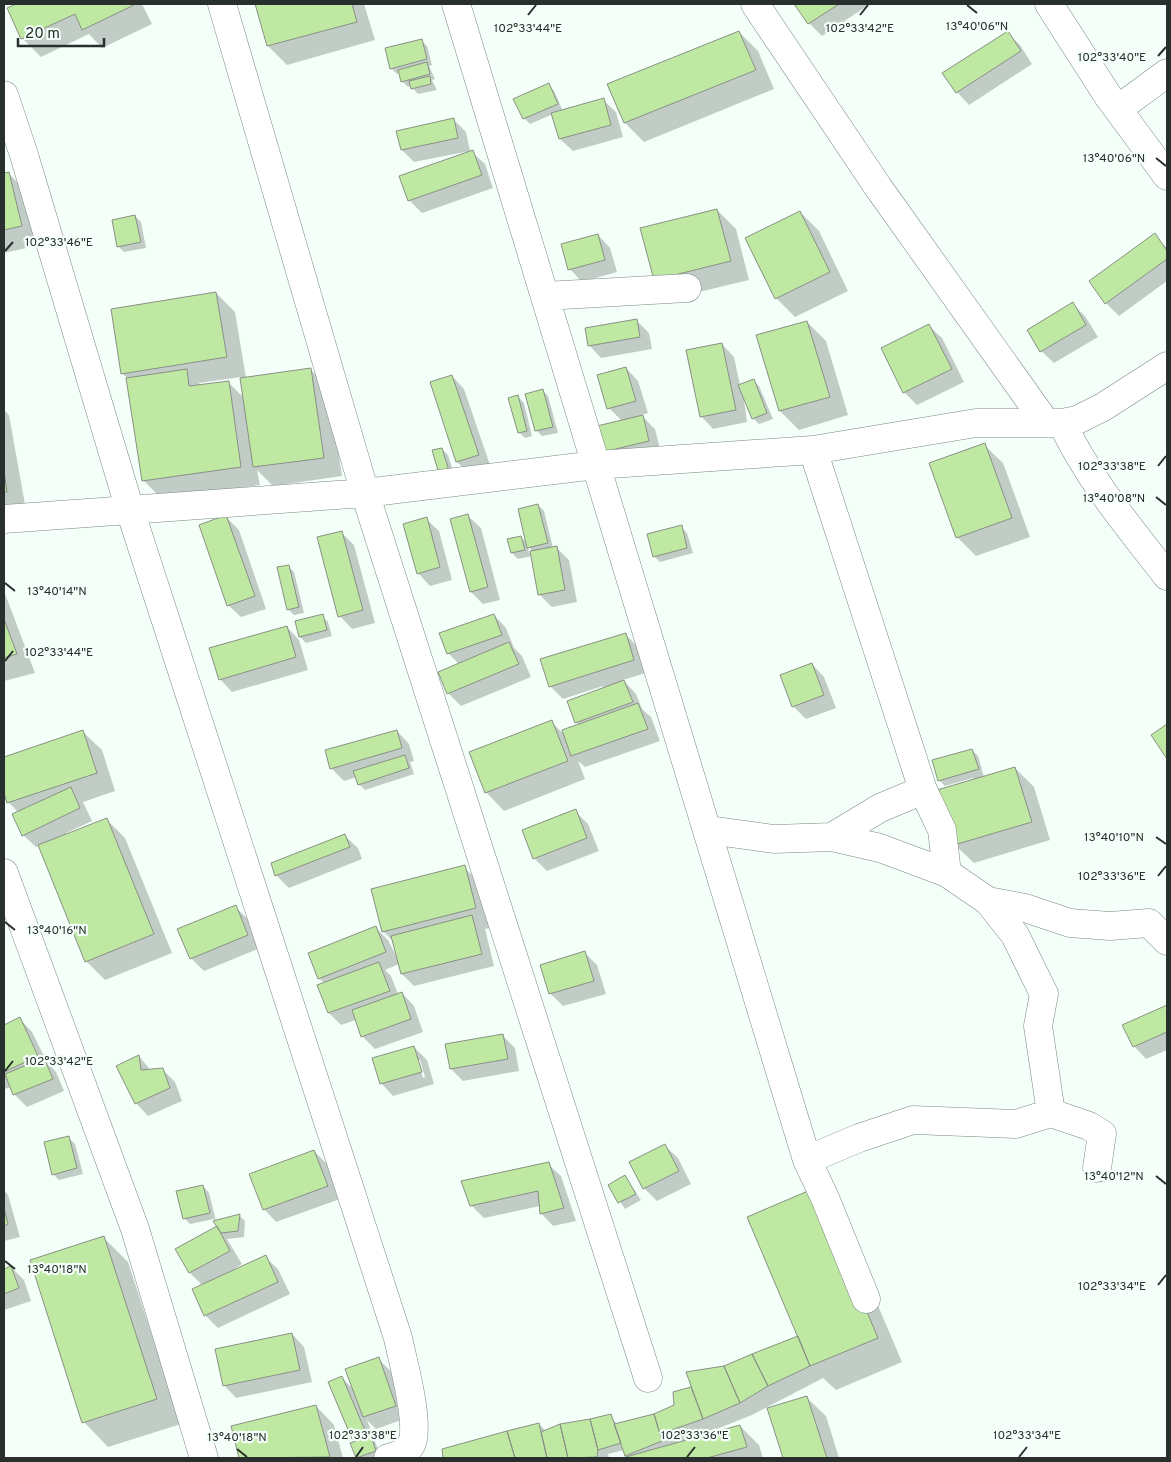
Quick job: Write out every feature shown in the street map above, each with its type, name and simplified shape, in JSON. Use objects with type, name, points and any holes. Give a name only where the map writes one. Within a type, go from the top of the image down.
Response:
[{"type":"street","points":[[222,4],[365,493],[648,1378]]},
{"type":"street","points":[[456,4],[709,830],[807,1160],[825,1198],[866,1299]]},
{"type":"street","points":[[755,4],[878,188],[1075,450],[1103,494],[1167,576]]},
{"type":"street","points":[[1049,4],[1062,27],[1118,109],[1167,176]]},
{"type":"street","points":[[1118,109],[1167,73]]},
{"type":"street","points":[[4,95],[24,155],[130,510],[398,1338],[415,1426],[411,1446],[400,1456],[388,1458]]},
{"type":"street","points":[[545,296],[687,288]]},
{"type":"street","points":[[4,519],[365,493],[596,465],[813,450],[976,423],[1054,423],[1077,420],[1103,407],[1167,366]]},
{"type":"street","points":[[813,450],[924,790],[942,830],[947,873]]},
{"type":"street","points":[[832,837],[880,808],[924,790]]},
{"type":"street","points":[[709,830],[774,839],[832,837],[880,848],[947,873],[988,901],[1015,935],[1044,994],[1038,1026],[1051,1113]]},
{"type":"street","points":[[4,873],[135,1229],[204,1458]]},
{"type":"street","points":[[988,901],[1025,908],[1070,923],[1110,926],[1149,924],[1167,941]]},
{"type":"street","points":[[807,1160],[859,1138],[913,1120],[1016,1124],[1051,1113],[1089,1126],[1102,1134],[1097,1168]]},
{"type":"building","points":[[16,4],[134,5],[82,30],[75,14],[21,39],[7,8]]},
{"type":"building","points":[[255,4],[352,4],[357,22],[267,46]]},
{"type":"building","points":[[794,4],[839,4],[808,24]]},
{"type":"building","points":[[739,31],[756,70],[624,123],[607,84]]},
{"type":"building","points":[[1008,31],[1021,51],[956,93],[942,73]]},
{"type":"building","points":[[422,39],[427,59],[390,69],[385,48]]},
{"type":"building","points":[[427,62],[430,74],[401,82],[398,70]]},
{"type":"building","points":[[430,76],[431,84],[411,89],[409,81]]},
{"type":"building","points":[[549,83],[558,104],[523,119],[513,99]]},
{"type":"building","points":[[604,98],[611,125],[559,139],[551,113]]},
{"type":"building","points":[[454,118],[458,138],[401,150],[396,131]]},
{"type":"building","points":[[473,150],[482,175],[408,201],[399,176]]},
{"type":"building","points":[[9,172],[22,226],[4,230],[4,173]]},
{"type":"building","points":[[717,209],[731,261],[654,280],[640,228]]},
{"type":"building","points":[[800,211],[830,272],[775,299],[745,238]]},
{"type":"building","points":[[135,215],[141,242],[117,247],[112,220]]},
{"type":"building","points":[[1155,233],[1167,251],[1167,259],[1105,304],[1089,281]]},
{"type":"building","points":[[598,234],[605,260],[568,270],[561,244]]},
{"type":"building","points":[[216,292],[227,357],[121,374],[111,309]]},
{"type":"building","points":[[1073,302],[1086,325],[1040,352],[1027,330]]},
{"type":"building","points":[[637,319],[640,337],[588,346],[585,328]]},
{"type":"building","points":[[807,321],[830,397],[779,411],[756,335]]},
{"type":"building","points":[[929,324],[952,369],[903,393],[881,348]]},
{"type":"building","points":[[722,343],[736,410],[700,417],[686,350]]},
{"type":"building","points":[[626,367],[636,401],[607,409],[597,375]]},
{"type":"building","points":[[311,368],[324,458],[253,467],[240,378]]},
{"type":"building","points":[[187,369],[189,386],[229,381],[241,467],[142,481],[126,378]]},
{"type":"building","points":[[452,375],[479,455],[456,462],[430,382]]},
{"type":"building","points":[[754,379],[767,413],[752,419],[738,385]]},
{"type":"building","points":[[543,389],[553,427],[535,431],[525,394]]},
{"type":"building","points":[[518,395],[527,431],[518,433],[508,398]]},
{"type":"building","points":[[643,415],[649,441],[603,452],[597,426]]},
{"type":"building","points":[[985,443],[1012,518],[956,538],[929,463]]},
{"type":"building","points":[[442,448],[449,471],[439,474],[432,450]]},
{"type":"building","points":[[4,471],[7,492],[4,492]]},
{"type":"building","points":[[538,504],[548,543],[527,548],[518,509]]},
{"type":"building","points":[[468,514],[488,587],[470,592],[450,519]]},
{"type":"building","points":[[226,515],[255,596],[227,606],[199,525]]},
{"type":"building","points":[[427,517],[440,567],[417,574],[403,524]]},
{"type":"building","points":[[682,525],[687,548],[653,557],[647,534]]},
{"type":"building","points":[[342,531],[363,610],[338,617],[317,537]]},
{"type":"building","points":[[521,536],[525,550],[511,553],[507,539]]},
{"type":"building","points":[[557,546],[565,590],[538,595],[530,551]]},
{"type":"building","points":[[289,565],[299,607],[287,610],[277,567]]},
{"type":"building","points":[[323,614],[327,630],[299,637],[295,621]]},
{"type":"building","points":[[494,614],[502,635],[447,654],[439,633]]},
{"type":"building","points":[[4,619],[17,654],[4,658]]},
{"type":"building","points":[[287,626],[296,657],[219,680],[209,648]]},
{"type":"building","points":[[626,633],[634,660],[549,687],[540,659]]},
{"type":"building","points":[[509,642],[519,664],[447,694],[438,672]]},
{"type":"building","points":[[812,663],[824,695],[792,707],[780,675]]},
{"type":"building","points":[[624,680],[633,702],[575,723],[567,701]]},
{"type":"building","points":[[638,703],[648,729],[571,756],[562,730]]},
{"type":"building","points":[[552,720],[568,761],[485,793],[469,752]]},
{"type":"building","points":[[1167,724],[1167,759],[1151,735]]},
{"type":"building","points":[[83,730],[97,773],[7,803],[4,793],[4,757]]},
{"type":"building","points":[[397,730],[402,748],[330,769],[325,750]]},
{"type":"building","points":[[972,749],[979,769],[938,781],[932,760]]},
{"type":"building","points":[[405,755],[409,768],[358,785],[353,771]]},
{"type":"building","points":[[1015,767],[1032,822],[954,845],[937,790]]},
{"type":"building","points":[[71,787],[80,808],[22,836],[12,814]]},
{"type":"building","points":[[576,809],[587,838],[533,859],[522,830]]},
{"type":"building","points":[[107,818],[154,934],[85,962],[38,845]]},
{"type":"building","points":[[345,834],[350,847],[275,876],[271,863]]},
{"type":"building","points":[[465,865],[476,908],[382,932],[371,889]]},
{"type":"building","points":[[236,905],[248,935],[190,959],[177,929]]},
{"type":"building","points":[[472,915],[482,954],[401,974],[391,936]]},
{"type":"building","points":[[376,926],[386,952],[318,979],[308,953]]},
{"type":"building","points":[[585,951],[594,981],[549,994],[540,965]]},
{"type":"building","points":[[379,962],[390,991],[328,1013],[317,985]]},
{"type":"building","points":[[402,992],[411,1019],[361,1037],[352,1010]]},
{"type":"building","points":[[1167,1005],[1167,1032],[1133,1047],[1122,1025]]},
{"type":"building","points":[[20,1017],[38,1056],[4,1072],[4,1025]]},
{"type":"building","points":[[503,1034],[508,1059],[450,1069],[445,1044]]},
{"type":"building","points":[[414,1046],[422,1072],[380,1084],[372,1058]]},
{"type":"building","points":[[139,1055],[141,1070],[163,1068],[170,1088],[135,1104],[116,1066]]},
{"type":"building","points":[[44,1058],[53,1079],[13,1095],[5,1074]]},
{"type":"building","points":[[69,1136],[77,1168],[52,1175],[44,1142]]},
{"type":"building","points":[[665,1144],[679,1171],[643,1189],[629,1162]]},
{"type":"building","points":[[314,1150],[328,1186],[263,1210],[249,1174]]},
{"type":"building","points":[[549,1162],[564,1208],[540,1214],[538,1191],[470,1206],[461,1181]]},
{"type":"building","points":[[625,1175],[636,1194],[618,1203],[608,1185]]},
{"type":"building","points":[[203,1185],[210,1213],[183,1219],[176,1191]]},
{"type":"building","points":[[815,1188],[878,1338],[810,1366],[747,1217]]},
{"type":"building","points":[[4,1208],[8,1224],[4,1226]]},
{"type":"building","points":[[240,1214],[238,1231],[221,1233],[213,1221]]},
{"type":"building","points":[[217,1226],[230,1251],[189,1273],[175,1249]]},
{"type":"building","points":[[104,1236],[157,1399],[82,1423],[30,1260]]},
{"type":"building","points":[[266,1255],[278,1282],[204,1316],[192,1289]]},
{"type":"building","points":[[11,1266],[19,1288],[4,1294],[4,1269]]},
{"type":"building","points":[[292,1333],[300,1370],[223,1386],[215,1349]]},
{"type":"building","points":[[798,1336],[810,1366],[768,1386],[752,1354]]},
{"type":"building","points":[[752,1354],[768,1386],[740,1403],[724,1366]]},
{"type":"building","points":[[379,1357],[396,1406],[363,1417],[345,1369]]},
{"type":"building","points":[[724,1366],[740,1403],[703,1419],[686,1372]]},
{"type":"building","points":[[342,1376],[366,1433],[352,1439],[328,1382]]},
{"type":"building","points":[[691,1387],[703,1419],[660,1434],[654,1414],[674,1405],[673,1392]]},
{"type":"building","points":[[807,1396],[827,1458],[783,1458],[767,1408]]},
{"type":"building","points":[[316,1405],[330,1457],[239,1458],[231,1426]]},
{"type":"building","points":[[611,1414],[621,1443],[598,1450],[590,1419]]},
{"type":"building","points":[[654,1414],[662,1441],[625,1456],[614,1424]]},
{"type":"building","points":[[590,1419],[598,1450],[597,1457],[568,1458],[560,1424]]},
{"type":"building","points":[[539,1423],[547,1458],[515,1458],[507,1431]]},
{"type":"building","points":[[560,1424],[568,1458],[547,1458],[541,1432]]},
{"type":"building","points":[[740,1425],[747,1447],[707,1458],[622,1458]]},
{"type":"building","points":[[507,1431],[515,1458],[443,1458],[442,1449]]},
{"type":"building","points":[[371,1436],[376,1451],[356,1458],[350,1443]]}]
